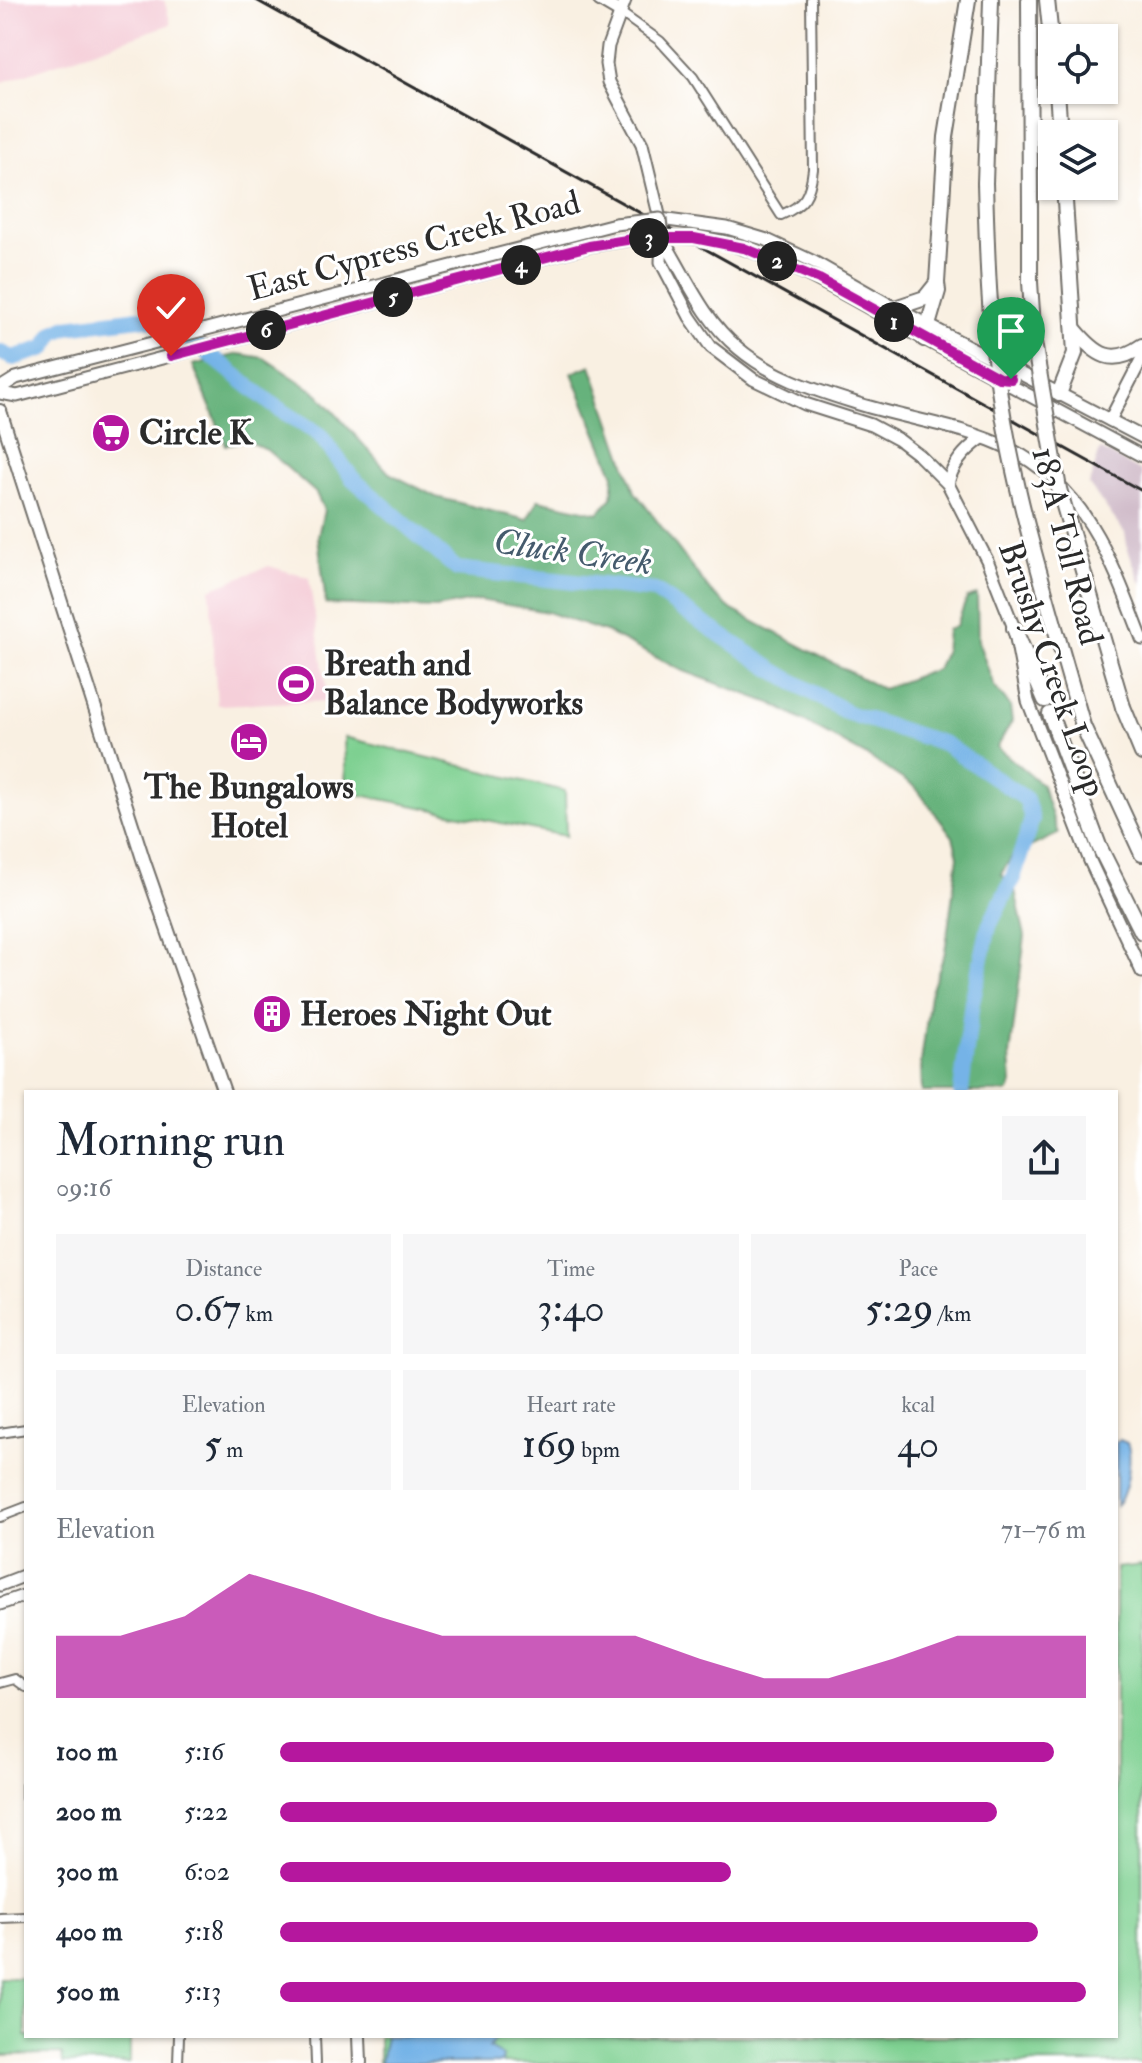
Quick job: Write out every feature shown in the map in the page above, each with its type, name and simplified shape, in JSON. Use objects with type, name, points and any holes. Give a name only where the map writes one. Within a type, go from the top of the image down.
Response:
[{"type":"highway","points":[[927,332],[938,291],[946,137],[968,0]]},
{"type":"highway","name":"183A Toll Road","points":[[991,0],[985,183],[988,268],[1000,395],[1028,527],[1083,726],[1142,854]]},
{"type":"highway","name":"183A Toll Road","points":[[1029,0],[1030,282],[1034,342],[1059,489],[1123,707],[1142,753]]},
{"type":"highway","points":[[1047,0],[1050,24]]},
{"type":"highway","points":[[1057,397],[1073,361],[1075,330],[1065,200]]},
{"type":"highway","points":[[895,308],[925,298],[937,283]]},
{"type":"highway","points":[[1075,330],[1092,349],[1113,358],[1125,356],[1142,346]]},
{"type":"highway","points":[[1014,628],[1048,707],[1099,846],[1142,932]]},
{"type":"main road","points":[[599,0],[621,13]]},
{"type":"main road","points":[[625,0],[608,46],[606,64],[609,82],[642,144],[662,244],[674,257],[703,310],[734,345],[766,369],[801,386],[982,438],[1010,449],[1033,463],[1075,499],[1090,521],[1120,582],[1142,639]]},
{"type":"main road","name":"East Cypress Creek Road","points":[[0,390],[16,378],[658,213],[767,240],[814,262],[895,308],[927,332]]},
{"type":"main road","name":"East Cypress Creek Road","points":[[0,390],[17,396],[589,246],[639,238],[662,244],[694,238],[722,242],[769,257],[927,332]]},
{"type":"main road","name":"Brushy Creek Loop","points":[[662,244],[661,262],[676,293],[711,347],[753,379],[805,404],[871,425],[899,440],[948,484],[987,560],[1014,628],[1028,701],[1090,861],[1142,972]]},
{"type":"main road","points":[[328,296],[328,314]]},
{"type":"main road","points":[[927,332],[999,378],[1142,456]]},
{"type":"main road","points":[[927,332],[1057,397]]},
{"type":"main road","points":[[1123,445],[1114,433],[1110,420],[1142,358]]},
{"type":"main road","points":[[999,378],[1018,381],[1057,397],[1142,437]]},
{"type":"main road","points":[[0,411],[144,862],[223,1090]]},
{"type":"main road","points":[[948,484],[950,473],[961,456],[982,438]]},
{"type":"main road","points":[[0,1585],[24,1576]]},
{"type":"main road","points":[[0,1604],[24,1596]]},
{"type":"main road","points":[[359,2038],[360,2063]]},
{"type":"street","points":[[621,13],[660,41],[693,77],[781,215],[796,209],[806,200],[811,187],[811,0]]},
{"type":"street","points":[[0,1433],[24,1429]]},
{"type":"street","points":[[0,1517],[24,1508]]},
{"type":"street","points":[[0,1683],[15,1679],[24,1686]]},
{"type":"street","points":[[0,1918],[24,1917]]},
{"type":"street","points":[[178,2063],[179,2038]]},
{"type":"street","points":[[315,2038],[316,2063]]},
{"type":"shaded area","points":[[0,0],[164,0],[171,24],[0,83]]},
{"type":"shaded area","points":[[1100,449],[1142,472],[1142,586],[1125,533],[1089,485]]},
{"type":"shaded area","points":[[269,566],[309,578],[328,701],[217,705],[210,589]]},
{"type":"green space","points":[[239,354],[264,358],[318,394],[389,473],[436,497],[527,520],[538,500],[598,513],[612,498],[614,475],[572,373],[591,365],[635,492],[711,592],[732,610],[882,689],[937,669],[945,652],[947,630],[956,626],[967,598],[977,595],[978,641],[994,686],[1010,706],[1012,721],[997,747],[1042,785],[1058,834],[1013,855],[1001,874],[1015,890],[1025,936],[1010,1056],[1010,1090],[922,1090],[921,1063],[930,995],[945,952],[958,856],[953,837],[916,788],[869,757],[773,704],[681,670],[608,633],[547,612],[479,600],[436,608],[326,604],[318,536],[324,510],[316,493],[267,450],[245,440],[226,445],[193,365]]},
{"type":"green space","points":[[344,737],[565,791],[566,836],[346,792]]},
{"type":"green space","points":[[1142,1565],[1142,2063],[379,2063],[379,2038],[1118,2038],[1118,1568]]},
{"type":"green space","points":[[0,1978],[24,1978],[24,2038],[130,2038],[130,2063],[63,2063],[62,2054],[0,2055]]},
{"type":"water","points":[[1118,1441],[1127,1443],[1129,1466],[1126,1485],[1118,1502]]},
{"type":"water","points":[[386,2038],[496,2038],[489,2048],[503,2056],[502,2063],[381,2063]]},
{"type":"waterway","name":"Cluck Creek","points":[[0,352],[13,358],[45,348],[54,333],[67,327],[139,318],[161,322],[204,350],[273,405],[319,434],[353,479],[457,569],[655,591],[775,671],[848,713],[945,744],[1026,799],[1032,819],[1013,878],[989,926],[972,1002],[961,1090]]},
{"type":"railway","points":[[256,0],[1142,491]]},
{"type":"place","name":"Circle K","points":[[111,433]]},
{"type":"place","name":"Breath and Balance Bodyworks","points":[[296,684]]},
{"type":"place","name":"The Bungalows Hotel","points":[[249,742]]},
{"type":"place","name":"Heroes Night Out","points":[[272,1014]]},
{"type":"route","points":[[171,356],[589,246],[639,238],[694,238],[744,248],[819,279],[924,339],[999,378],[1011,379]]}]
